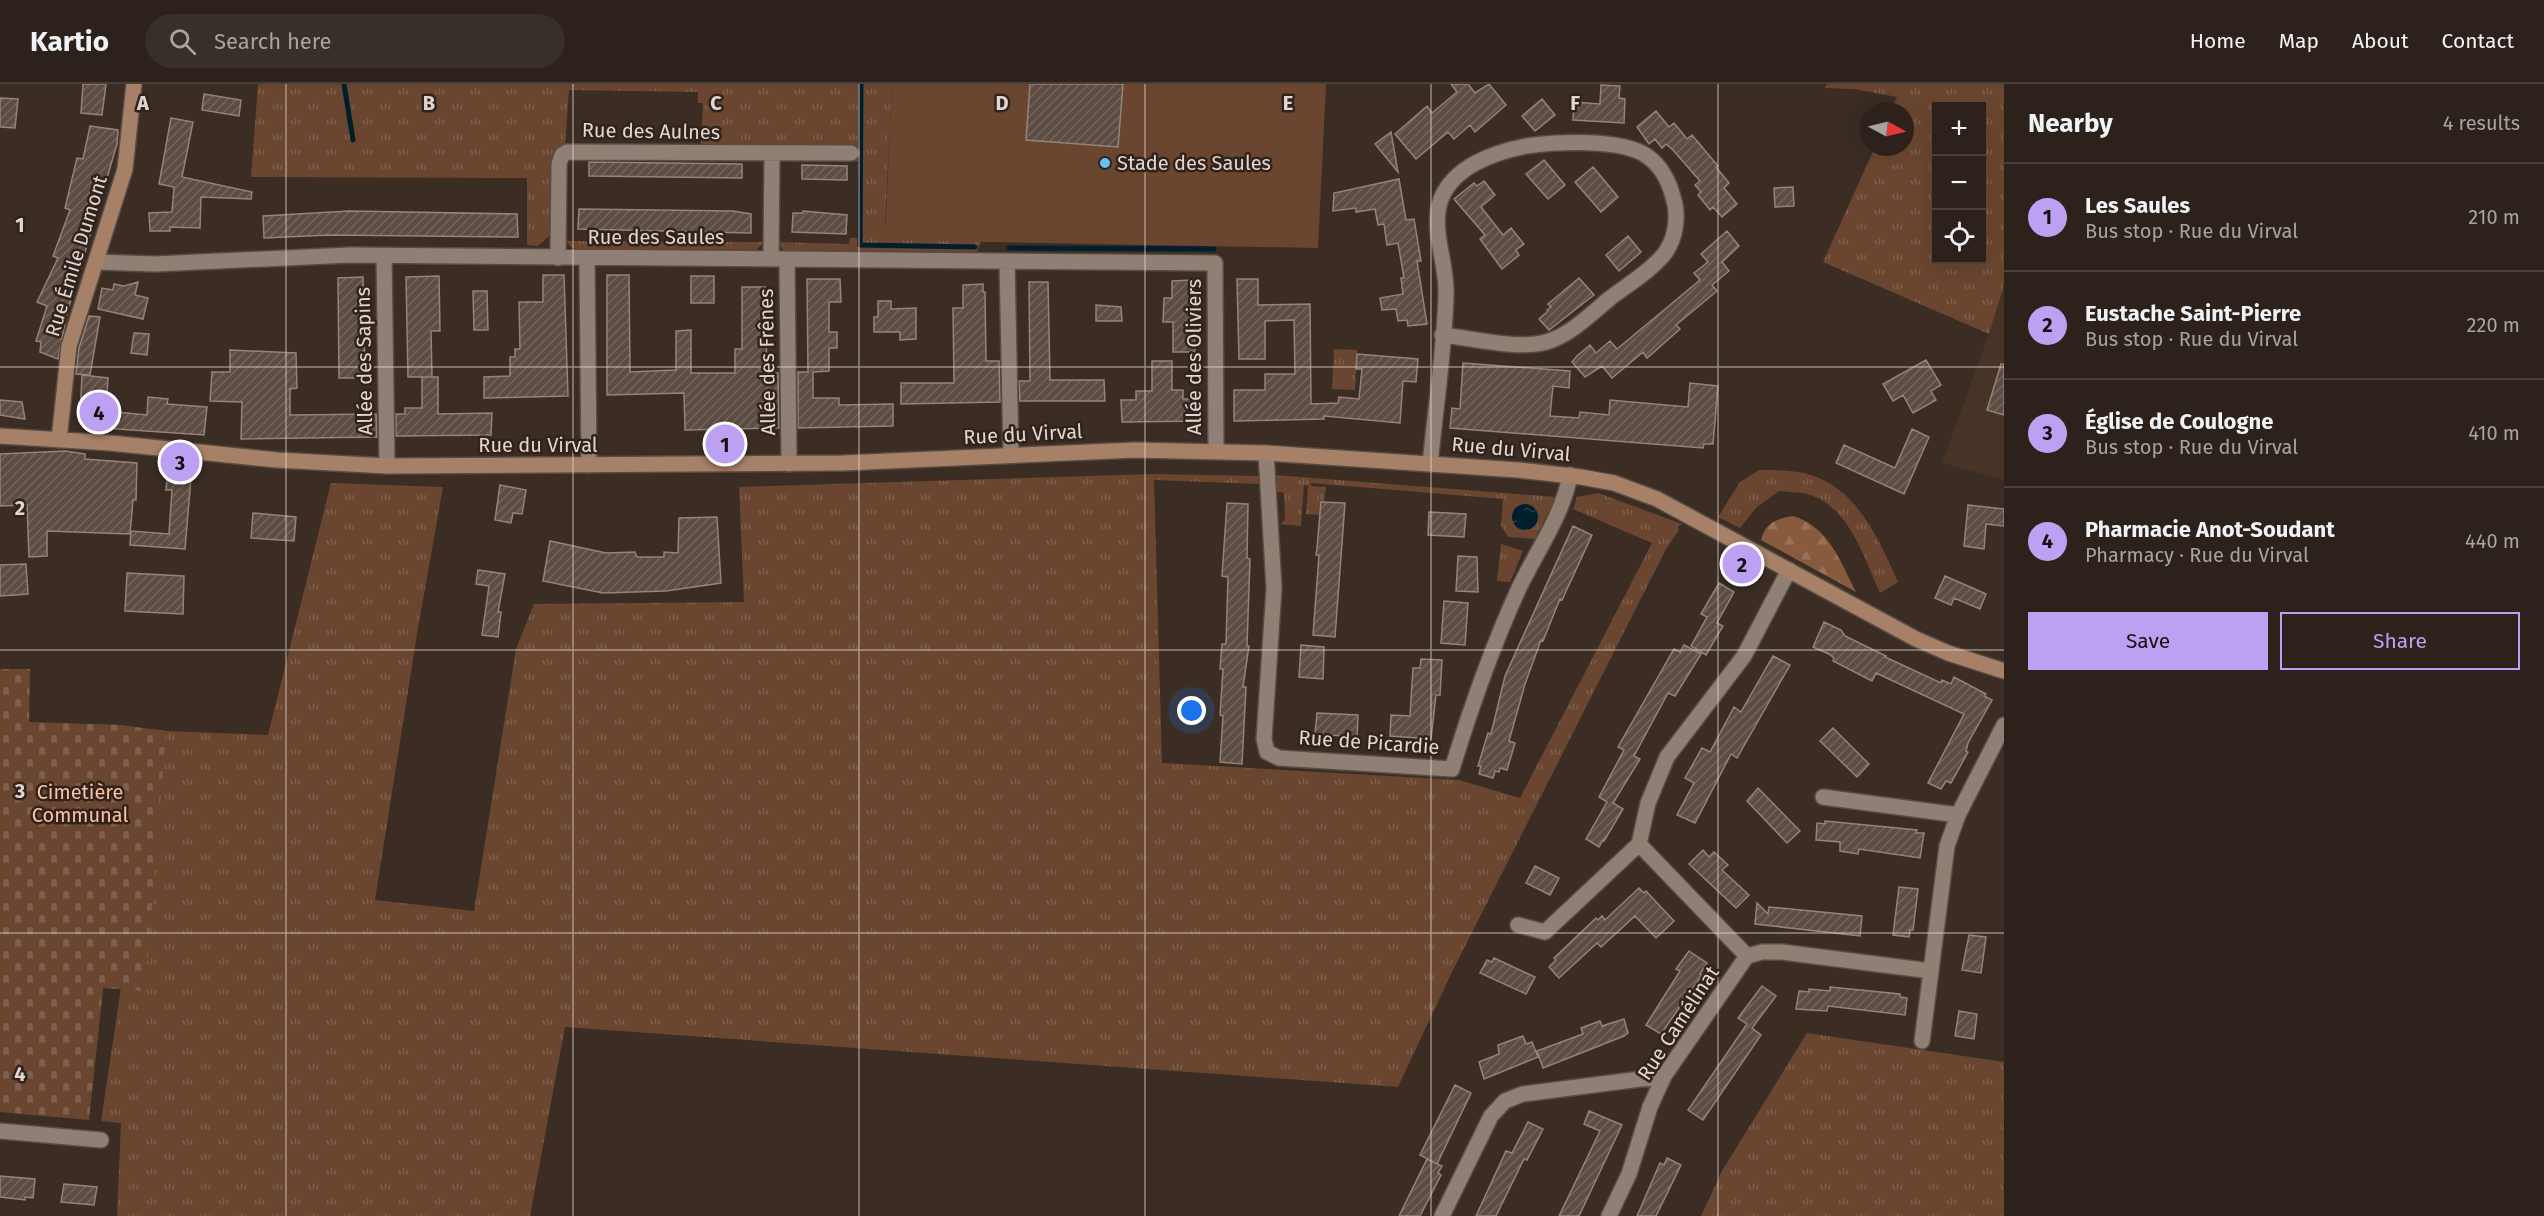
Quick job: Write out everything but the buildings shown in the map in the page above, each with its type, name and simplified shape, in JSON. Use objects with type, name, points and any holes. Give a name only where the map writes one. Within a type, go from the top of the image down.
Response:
[{"type":"street","name":"Rue Émile Dumont","points":[[59,440],[69,346],[125,169],[134,84]]},
{"type":"street","points":[[1430,464],[1446,280],[1437,224],[1438,212],[1446,189],[1461,173],[1500,153],[1529,146],[1556,144],[1628,148],[1647,156],[1661,170],[1671,188],[1676,210],[1670,244],[1656,262],[1577,326],[1557,338],[1536,344],[1442,335]]},
{"type":"street","name":"Rue des Aulnes","points":[[558,258],[559,164],[564,153],[574,151],[851,153]]},
{"type":"street","points":[[771,259],[772,153]]},
{"type":"street","name":"Rue des Saules","points":[[96,262],[155,264],[384,256],[1215,262]]},
{"type":"street","name":"Allée des Sapins","points":[[384,256],[387,466]]},
{"type":"street","points":[[587,258],[589,465]]},
{"type":"street","name":"Allée des Frênes","points":[[787,259],[789,464]]},
{"type":"street","points":[[1007,262],[1011,455]]},
{"type":"street","name":"Allée des Oliviers","points":[[1215,262],[1216,451]]},
{"type":"street","name":"Rue du Virval","points":[[0,436],[277,460],[387,466],[900,462],[1134,450],[1266,453],[1570,475],[1614,483],[1675,508],[1932,646],[2004,671]]},
{"type":"street","name":"Rue de Picardie","points":[[1266,453],[1274,588],[1264,739],[1267,752],[1279,758],[1452,769],[1498,636],[1563,500],[1570,475]]},
{"type":"street","points":[[1518,925],[1545,932],[1639,844],[1648,803],[1667,758],[1744,656],[1789,570]]},
{"type":"street","points":[[1922,1041],[1947,846],[1958,815],[2004,725]]},
{"type":"street","points":[[1822,797],[1958,815]]},
{"type":"street","points":[[1639,844],[1747,956],[1762,952],[1782,952],[1931,971]]},
{"type":"street","name":"Rue Camélinat","points":[[1609,1216],[1632,1167],[1650,1107],[1664,1076],[1747,956]]},
{"type":"street","points":[[1442,1216],[1491,1116],[1505,1101],[1523,1094],[1664,1076]]},
{"type":"street","points":[[0,1131],[101,1140]]},
{"type":"shaded area","points":[[2004,285],[2004,480],[1942,463],[1989,334]]},
{"type":"green space","points":[[258,84],[892,84],[885,227],[986,227],[976,254],[789,252],[782,249],[777,242],[849,244],[850,238],[859,238],[861,162],[855,161],[855,146],[701,144],[703,103],[698,103],[698,92],[569,90],[565,145],[554,154],[550,235],[538,246],[527,245],[527,178],[251,177]]},
{"type":"green space","name":"Stade des Saules","points":[[892,84],[1326,84],[1318,248],[885,240]]},
{"type":"green space","points":[[1827,84],[2004,84],[2004,285],[1989,334],[1823,262],[1871,156],[1914,156],[1914,102],[1895,102],[1897,97],[1854,89],[1825,88]]},
{"type":"green space","points":[[566,241],[764,242],[754,252],[578,250]]},
{"type":"green space","points":[[1334,349],[1357,350],[1355,390],[1332,389]]},
{"type":"green space","points":[[1759,470],[1807,474],[1830,484],[1844,494],[1866,520],[1898,582],[1880,593],[1861,549],[1844,521],[1822,500],[1807,494],[1779,491],[1756,508],[1740,528],[1718,517],[1740,482]]},
{"type":"green space","points":[[1154,474],[1259,476],[1259,484],[1154,480],[1162,763],[1459,780],[1520,798],[1652,543],[1573,509],[1577,497],[1598,493],[1682,524],[1677,527],[1679,530],[1666,549],[1452,972],[1398,1087],[565,1027],[530,1216],[117,1216],[121,1123],[101,1121],[121,988],[103,988],[96,1052],[43,723],[119,725],[166,731],[268,735],[331,483],[443,487],[375,900],[474,911],[516,649],[534,604],[744,602],[739,487]]},
{"type":"green space","points":[[1275,475],[1556,497],[1535,539],[1508,537],[1501,526],[1503,499],[1311,483],[1311,486],[1326,487],[1324,502],[1321,502],[1321,515],[1306,514],[1308,486],[1304,485],[1301,526],[1280,524],[1285,520],[1284,493],[1277,492]]},
{"type":"green space","points":[[1793,516],[1816,528],[1825,537],[1839,557],[1856,592],[1761,540],[1772,522]]},
{"type":"green space","points":[[1501,544],[1523,551],[1510,582],[1497,581]]},
{"type":"green space","name":"Cimetière Communal","points":[[0,669],[30,669],[29,722],[119,725],[166,731],[145,991],[103,988],[89,1120],[0,1112]]},
{"type":"green space","points":[[1807,1033],[2004,1062],[2004,1216],[1701,1216],[1722,1171]]},
{"type":"water","points":[[1525,504],[1534,508],[1538,517],[1534,526],[1525,530],[1516,526],[1512,517],[1516,508]]},
{"type":"waterway","points":[[344,84],[353,140]]},
{"type":"waterway","points":[[861,84],[860,245],[975,247]]},
{"type":"waterway","points":[[1009,248],[1214,249]]},
{"type":"place","name":"Stade des Saules","points":[[1105,163]]},
{"type":"place","name":"Pharmacie Anot-Soudant","points":[[99,412]]},
{"type":"place","name":"Les Saules","points":[[725,444]]},
{"type":"place","name":"Église de Coulogne","points":[[180,462]]},
{"type":"place","name":"Eustache Saint-Pierre","points":[[1742,564]]}]
